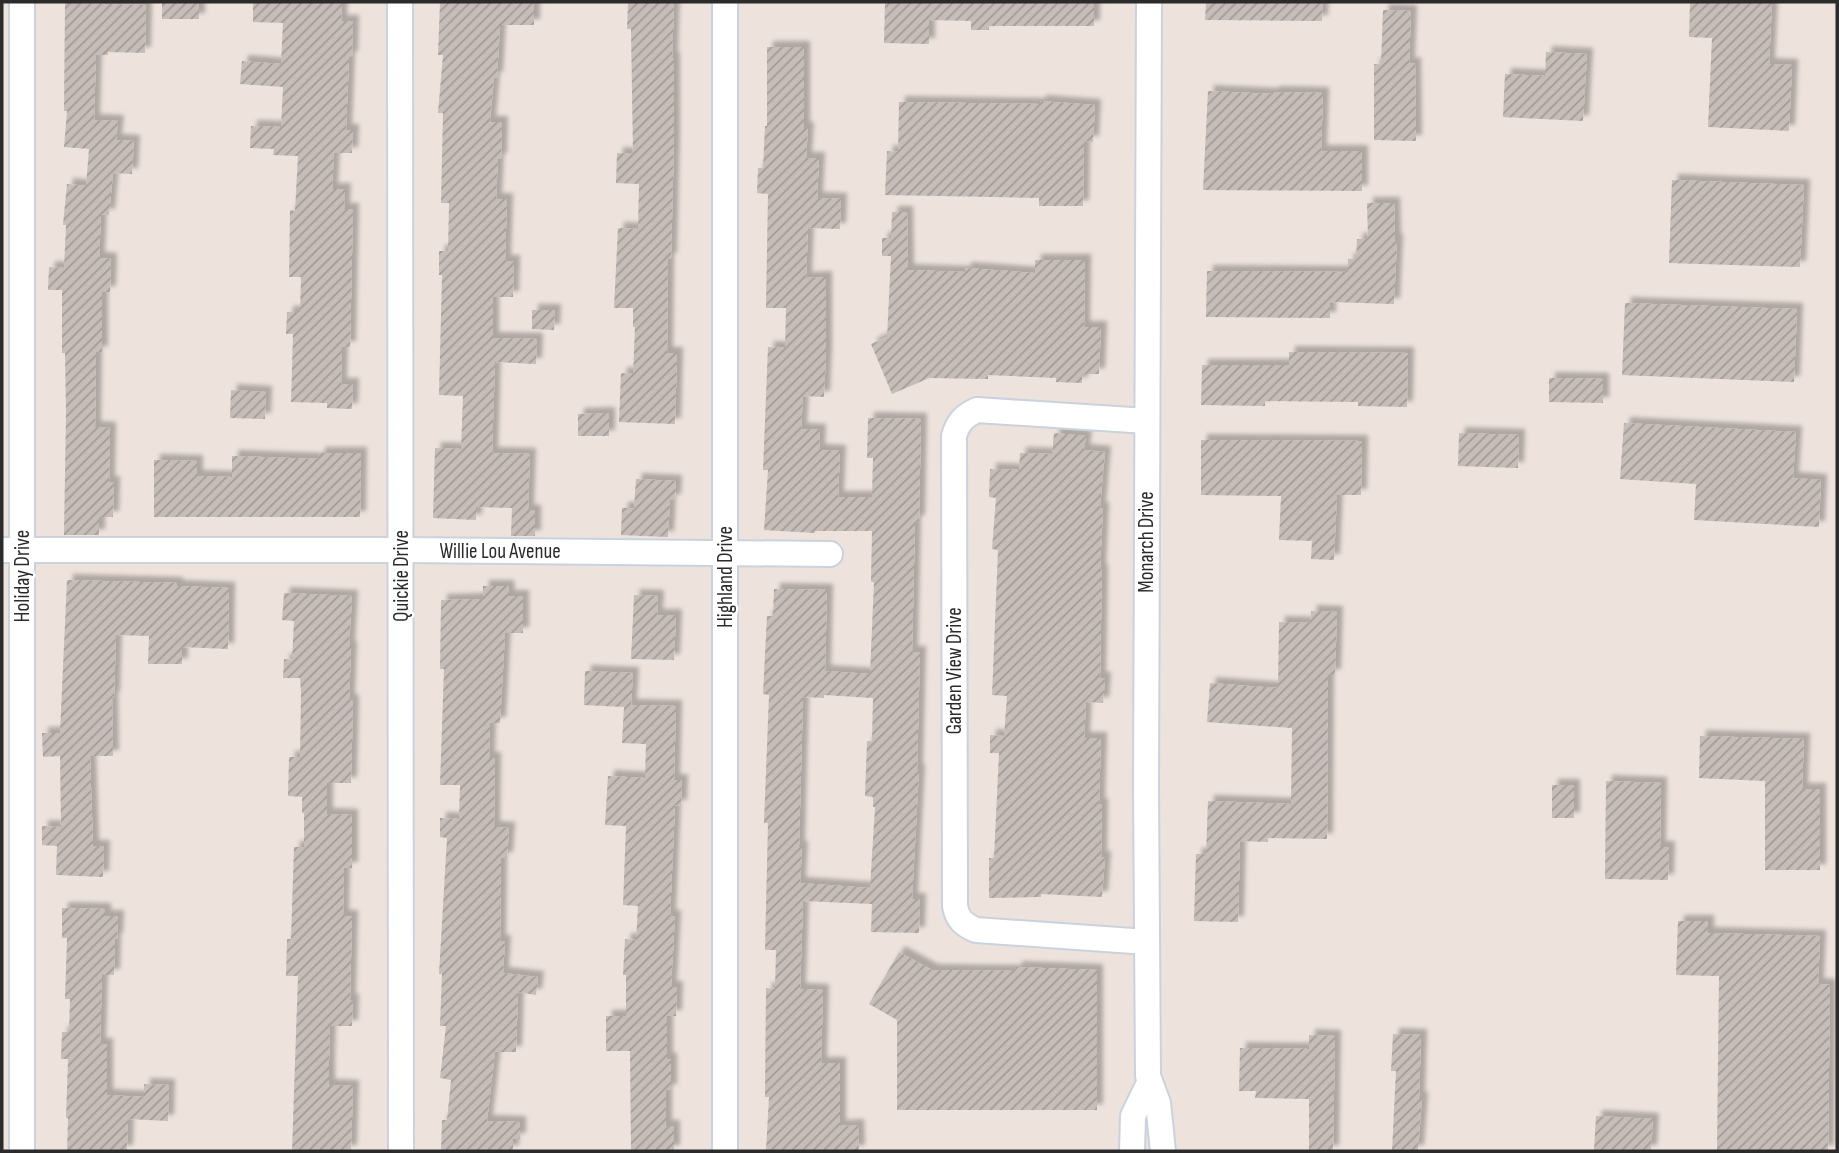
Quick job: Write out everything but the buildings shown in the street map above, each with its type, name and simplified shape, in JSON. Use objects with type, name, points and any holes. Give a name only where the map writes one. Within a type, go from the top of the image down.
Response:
[{"type":"street","name":"Holiday Drive","points":[[22,1151],[12,550],[23,2]]},
{"type":"street","name":"Quickie Drive","points":[[400,2],[401,1151]]},
{"type":"street","name":"Highland Drive","points":[[725,2],[726,1151]]},
{"type":"street","name":"Monarch Drive","points":[[1149,2],[1147,942],[1149,1083],[1157,1103],[1163,1151]]},
{"type":"street","name":"Garden View Drive","points":[[1147,421],[977,410],[966,415],[957,425],[954,436],[956,914],[965,926],[976,930],[1147,942]]},
{"type":"street","name":"Willie Lou Avenue","points":[[12,550],[830,554]]},
{"type":"street","name":"Monarch Drive","points":[[1132,1151],[1133,1116],[1149,1083]]}]
